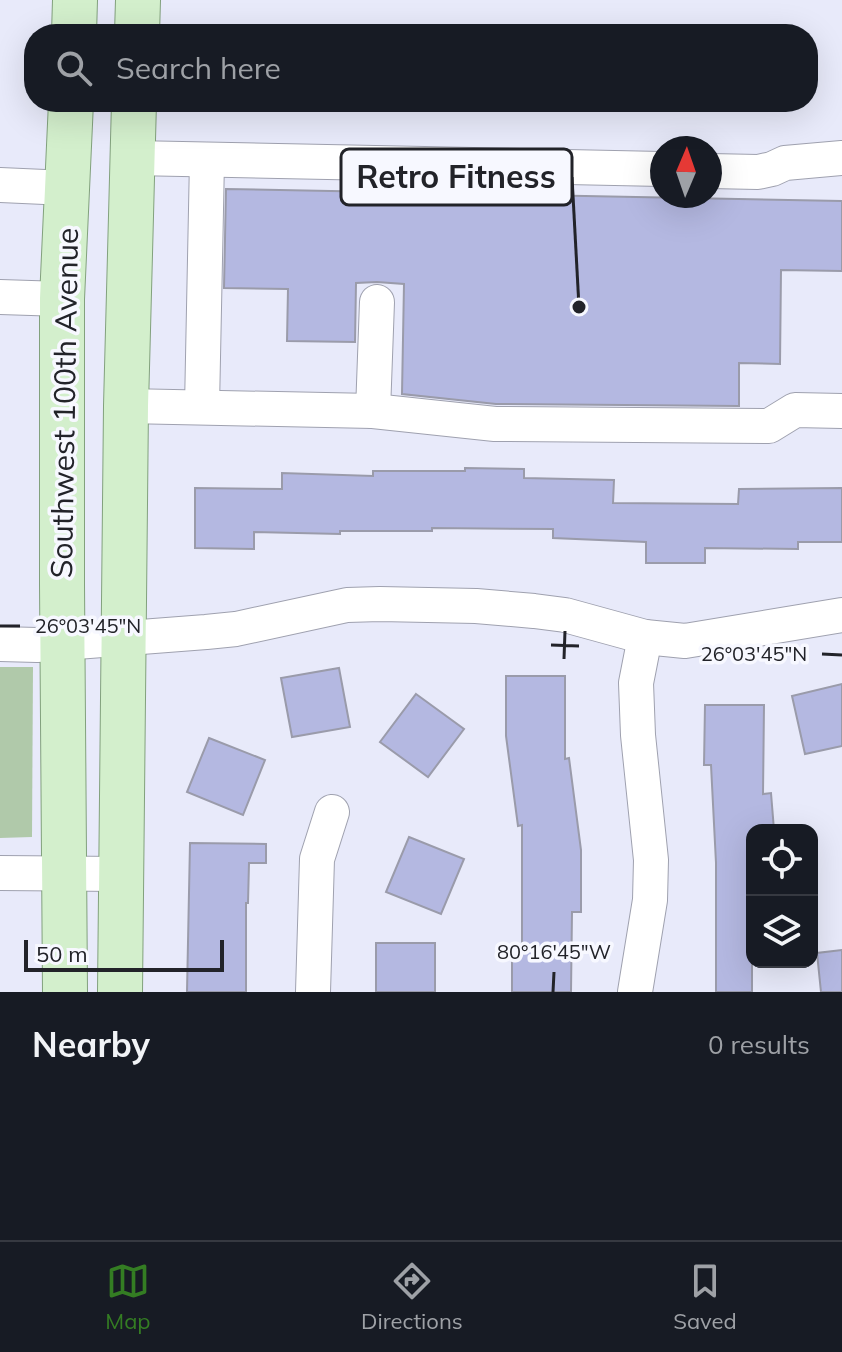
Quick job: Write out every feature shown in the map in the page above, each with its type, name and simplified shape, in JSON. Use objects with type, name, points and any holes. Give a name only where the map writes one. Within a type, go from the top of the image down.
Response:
[{"type":"main road","points":[[74,24],[75,0]]},
{"type":"main road","points":[[137,24],[138,0]]},
{"type":"main road","name":"Southwest 100th Avenue","points":[[65,992],[62,299],[71,112]]},
{"type":"main road","name":"Southwest 100th Avenue","points":[[120,992],[126,406],[134,112]]},
{"type":"street","points":[[133,158],[650,169]]},
{"type":"street","points":[[722,171],[758,172],[785,163],[842,158]]},
{"type":"street","points":[[202,407],[207,160]]},
{"type":"street","points":[[0,185],[67,188]]},
{"type":"street","points":[[0,297],[62,299]]},
{"type":"street","points":[[373,411],[377,302]]},
{"type":"street","points":[[126,406],[373,411],[495,424],[769,426],[795,410],[842,411]]},
{"type":"street","points":[[0,644],[37,645],[236,629],[347,605],[476,606],[534,611],[565,615],[664,640],[703,639],[842,615]]},
{"type":"street","points":[[635,992],[650,900],[651,860],[636,683],[645,637]]},
{"type":"street","points":[[313,992],[317,859],[332,812]]},
{"type":"street","points":[[0,873],[121,874]]},
{"type":"green space","points":[[0,667],[33,667],[32,837],[0,838]]},
{"type":"building","points":[[226,189],[650,197],[650,208],[722,208],[722,199],[842,201],[842,271],[781,270],[780,364],[739,363],[739,406],[496,404],[402,394],[404,284],[356,283],[355,342],[287,341],[288,289],[224,288]]},
{"type":"building","points":[[465,468],[524,469],[524,478],[614,480],[613,503],[738,504],[739,489],[842,488],[842,542],[798,542],[798,549],[705,548],[705,563],[646,563],[646,542],[553,538],[553,529],[432,528],[432,531],[340,531],[340,534],[254,532],[254,549],[195,548],[195,488],[282,489],[282,473],[373,476],[373,471],[465,471]]},
{"type":"building","points":[[339,668],[350,727],[292,737],[281,678]]},
{"type":"building","points":[[506,676],[565,676],[565,759],[569,758],[581,850],[581,912],[572,912],[571,992],[512,992],[512,944],[522,944],[522,825],[518,826],[506,736]]},
{"type":"building","points":[[842,684],[842,746],[805,754],[792,696]]},
{"type":"building","points":[[416,694],[464,729],[428,777],[380,742]]},
{"type":"building","points":[[705,705],[764,705],[763,794],[771,793],[774,824],[746,824],[746,968],[752,968],[752,992],[716,992],[716,863],[711,765],[704,765]]},
{"type":"building","points":[[209,738],[265,760],[243,815],[187,792]]},
{"type":"building","points":[[409,837],[464,859],[441,914],[386,892]]},
{"type":"building","points":[[190,843],[266,844],[266,863],[249,863],[246,992],[187,992]]},
{"type":"building","points":[[376,943],[435,943],[435,992],[376,992]]},
{"type":"building","points":[[842,950],[842,992],[821,992],[818,953]]},
{"type":"place","name":"Retro Fitness","points":[[579,307]]}]
